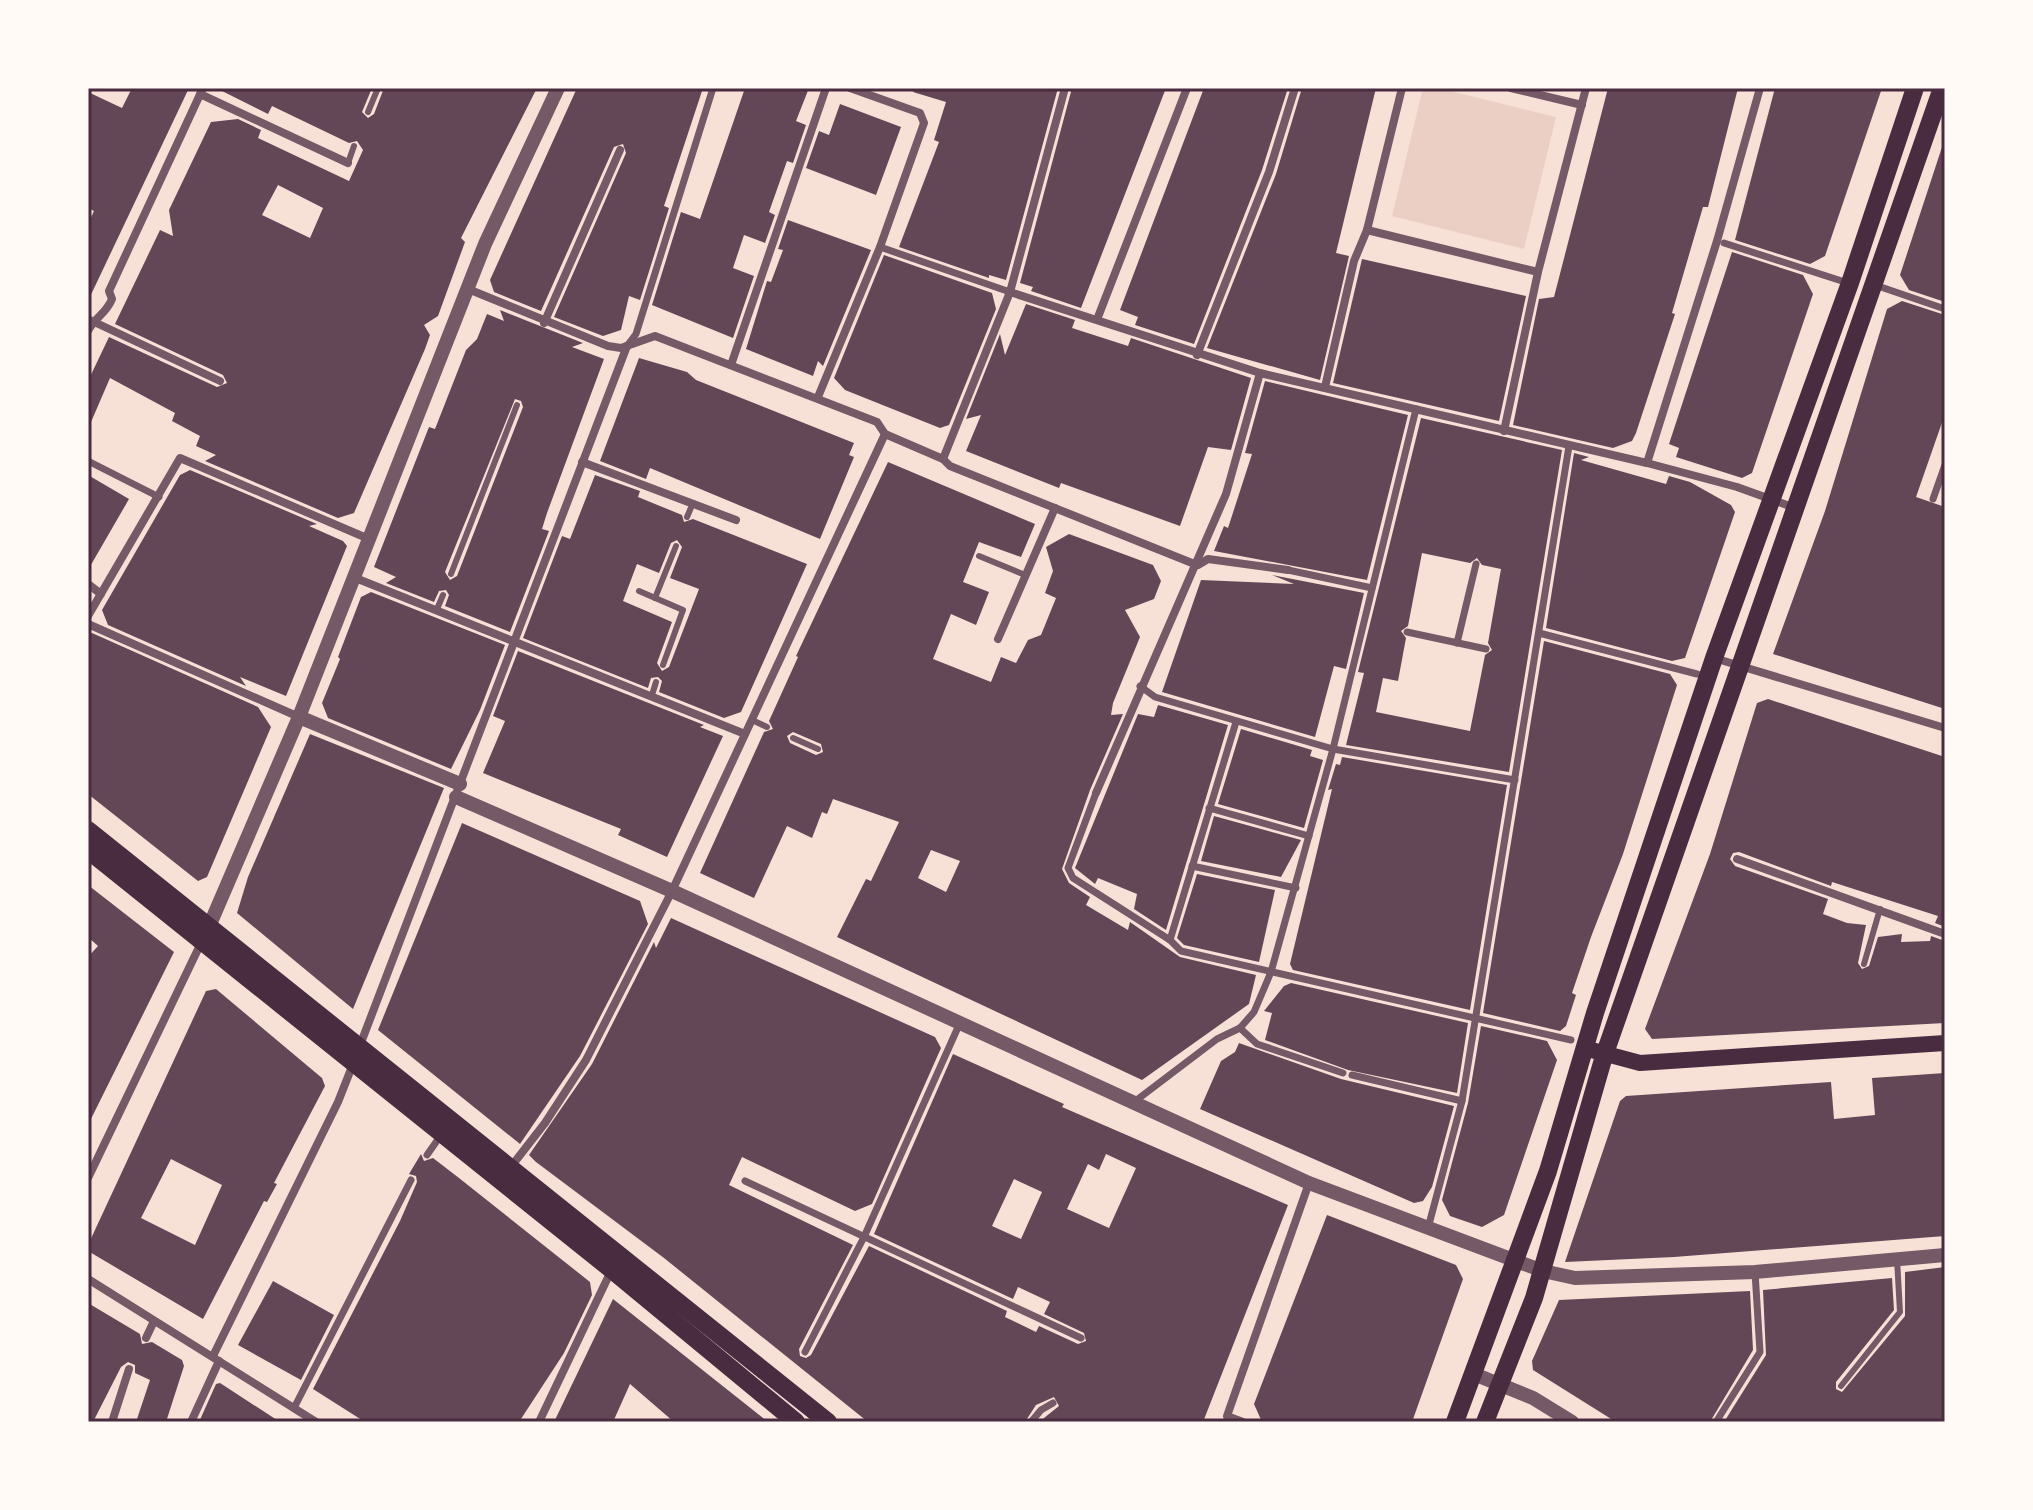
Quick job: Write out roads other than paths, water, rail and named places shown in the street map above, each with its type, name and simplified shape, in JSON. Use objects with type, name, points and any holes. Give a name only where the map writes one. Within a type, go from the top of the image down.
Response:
[{"type":"main road","points":[[1455,1422],[1558,1140],[1578,1044],[1850,283],[1915,88]]},
{"type":"main road","points":[[1485,1422],[1543,1271],[1604,1056],[1942,88]]},
{"type":"main road","points":[[88,830],[205,936]]},
{"type":"main road","points":[[88,850],[205,936],[504,1174],[828,1422]]},
{"type":"main road","points":[[1578,1044],[1604,1056],[1640,1063],[1945,1043]]},
{"type":"main road","points":[[356,1056],[441,1135],[504,1174],[785,1418]]},
{"type":"street","points":[[88,1178],[205,936],[299,717],[468,289],[558,88]]},
{"type":"street","points":[[191,1422],[216,1359],[338,1102],[356,1056],[517,640],[582,462],[627,346],[636,334],[668,241],[713,88]]},
{"type":"street","points":[[731,365],[826,88]]},
{"type":"street","points":[[818,397],[880,247],[924,123],[920,113],[850,88]]},
{"type":"street","points":[[943,459],[1010,292],[1065,88]]},
{"type":"street","points":[[1098,317],[1187,88]]},
{"type":"street","points":[[1197,355],[1269,172],[1295,88]]},
{"type":"street","points":[[1325,387],[1354,261],[1367,230],[1402,88]]},
{"type":"street","points":[[1511,88],[1582,105]]},
{"type":"street","points":[[1504,431],[1538,272],[1586,88]]},
{"type":"street","points":[[1647,463],[1717,241],[1760,88]]},
{"type":"street","points":[[90,320],[107,312],[112,299],[109,291],[202,91],[348,163]]},
{"type":"street","points":[[544,323],[620,150]]},
{"type":"street","points":[[1367,230],[1538,272]]},
{"type":"street","points":[[1724,243],[1850,283]]},
{"type":"street","points":[[880,247],[1010,292],[1098,317],[1197,355],[1260,373],[1647,463],[1796,508]]},
{"type":"street","points":[[1874,284],[1945,309]]},
{"type":"street","points":[[468,289],[544,323],[608,346],[627,346],[655,336],[818,397],[877,422],[885,434],[943,459],[950,466],[1197,565]]},
{"type":"street","points":[[88,331],[90,320]]},
{"type":"street","points":[[90,320],[220,381]]},
{"type":"street","points":[[1260,373],[1238,457],[1197,565],[1140,686],[1068,868],[1073,878],[1170,940],[1181,951],[1578,1044]]},
{"type":"street","points":[[1134,1102],[1217,1039],[1240,1028],[1254,1012],[1271,972],[1333,749],[1416,409]]},
{"type":"street","points":[[504,1174],[545,1123],[586,1060],[672,891],[885,434]]},
{"type":"street","points":[[1428,1228],[1462,1101],[1569,446]]},
{"type":"street","points":[[88,616],[180,458],[369,539]]},
{"type":"street","points":[[88,461],[159,497]]},
{"type":"street","points":[[582,462],[736,520]]},
{"type":"street","points":[[1933,499],[1945,465]]},
{"type":"street","points":[[998,639],[1055,508]]},
{"type":"street","points":[[1197,565],[1208,559],[1288,570],[1372,588]]},
{"type":"street","points":[[1457,643],[1476,564]]},
{"type":"street","points":[[353,577],[517,640],[745,734]]},
{"type":"street","points":[[88,584],[101,594]]},
{"type":"street","points":[[1365,622],[1376,625]]},
{"type":"street","points":[[88,624],[299,717],[959,1025],[1309,1183],[1543,1271],[1575,1278],[1755,1272],[1945,1255]]},
{"type":"street","points":[[1407,632],[1486,649]]},
{"type":"street","points":[[1539,633],[1697,674]]},
{"type":"street","points":[[1522,656],[1533,659]]},
{"type":"street","points":[[1714,658],[1945,728]]},
{"type":"street","points":[[1140,686],[1155,697],[1333,749],[1515,780]]},
{"type":"street","points":[[1170,940],[1236,722]]},
{"type":"street","points":[[1209,808],[1309,836]]},
{"type":"street","points":[[1737,859],[1945,934]]},
{"type":"street","points":[[1192,866],[1296,888]]},
{"type":"street","points":[[805,1352],[864,1237],[959,1025]]},
{"type":"street","points":[[1240,1028],[1257,1044],[1347,1074],[1462,1101]]},
{"type":"street","points":[[427,1155],[441,1135]]},
{"type":"street","points":[[294,1408],[411,1180]]},
{"type":"street","points":[[745,1181],[1081,1338]]},
{"type":"street","points":[[1243,1422],[1226,1419],[1309,1183]]},
{"type":"street","points":[[539,1422],[612,1270]]},
{"type":"street","points":[[1716,1422],[1760,1352],[1755,1272]]},
{"type":"street","points":[[88,1279],[316,1422]]},
{"type":"street","points":[[146,1338],[154,1321]]},
{"type":"street","points":[[112,1422],[129,1369]]},
{"type":"street","points":[[1474,1374],[1501,1384],[1572,1422]]},
{"type":"street","points":[[1031,1422],[1041,1410],[1053,1403]]},
{"type":"lane","points":[[368,112],[378,88]]},
{"type":"lane","points":[[348,163],[354,146]]},
{"type":"lane","points":[[451,574],[517,405]]},
{"type":"lane","points":[[687,517],[693,503]]},
{"type":"lane","points":[[655,598],[676,546]]},
{"type":"lane","points":[[979,556],[1025,575]]},
{"type":"lane","points":[[639,591],[683,610],[663,665]]},
{"type":"lane","points":[[437,609],[443,595]]},
{"type":"lane","points":[[652,695],[656,682]]},
{"type":"lane","points":[[752,720],[767,727]]},
{"type":"lane","points":[[793,738],[818,749]]},
{"type":"lane","points":[[1864,964],[1880,909]]},
{"type":"lane","points":[[1841,1386],[1900,1312],[1897,1259]]},
{"type":"lane","points":[[785,1418],[786,1387]]}]
